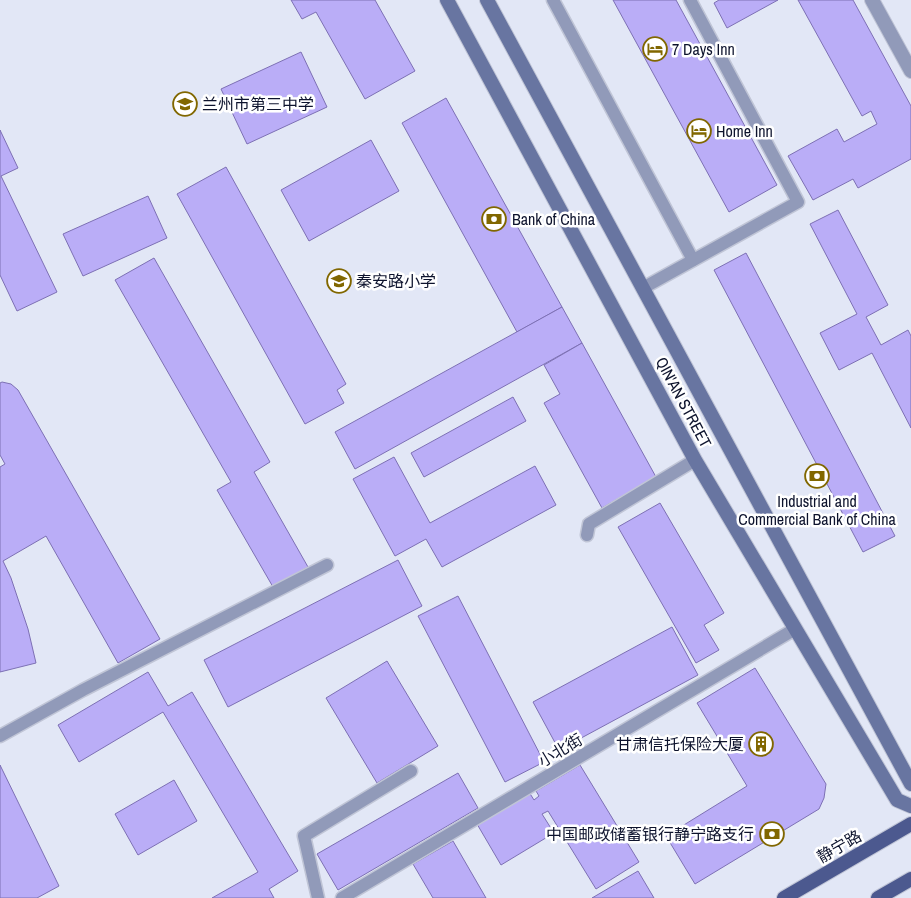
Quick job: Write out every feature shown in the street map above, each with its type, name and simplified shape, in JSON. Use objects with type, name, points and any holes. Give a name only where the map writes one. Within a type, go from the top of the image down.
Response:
[{"type":"main road","name":"QIN'AN STREET","points":[[447,0],[695,460],[897,800],[911,806]]},
{"type":"main road","name":"QIN'AN STREET","points":[[487,0],[911,784]]},
{"type":"main road","name":"静宁路","points":[[784,898],[911,824]]},
{"type":"main road","points":[[878,898],[911,879]]},
{"type":"street","points":[[872,0],[911,72]]},
{"type":"lane","points":[[553,0],[693,260]]},
{"type":"lane","points":[[643,288],[798,202],[690,0]]},
{"type":"lane","points":[[588,534],[589,524],[695,460]]},
{"type":"lane","points":[[0,736],[83,690],[327,565]]},
{"type":"lane","name":"小北街","points":[[342,898],[795,629]]},
{"type":"lane","points":[[318,898],[304,836],[410,771]]},
{"type":"building","points":[[291,0],[375,0],[415,71],[365,99],[316,12],[302,19]]},
{"type":"building","points":[[613,0],[676,0],[777,185],[729,212]]},
{"type":"building","points":[[719,0],[778,0],[727,28],[714,3]]},
{"type":"building","points":[[798,0],[853,0],[911,106],[911,159],[858,188],[853,179],[813,200],[788,156],[837,129],[844,142],[877,124],[871,111],[862,116]]},
{"type":"building","points":[[301,52],[327,107],[247,144],[221,89]]},
{"type":"building","points":[[446,98],[562,307],[517,332],[402,123]]},
{"type":"building","points":[[0,130],[18,168],[1,176],[57,292],[17,311],[0,275]]},
{"type":"building","points":[[371,140],[399,191],[309,241],[281,190]]},
{"type":"building","points":[[226,167],[346,384],[337,390],[344,403],[305,424],[177,194]]},
{"type":"building","points":[[148,196],[167,238],[83,276],[63,234]]},
{"type":"building","points":[[838,210],[888,305],[866,317],[881,345],[908,330],[911,336],[911,428],[872,353],[839,370],[820,333],[857,314],[810,224]]},
{"type":"building","points":[[746,253],[895,536],[863,552],[714,270]]},
{"type":"building","points":[[154,258],[270,462],[254,472],[308,567],[273,587],[217,490],[231,482],[115,280]]},
{"type":"building","points":[[562,307],[582,343],[355,469],[335,432]]},
{"type":"building","points":[[582,343],[656,477],[602,508],[544,403],[560,394],[544,365]]},
{"type":"building","points":[[0,383],[11,384],[18,390],[160,639],[118,663],[46,536],[3,561],[11,578],[28,629],[36,663],[0,672],[0,467],[5,464],[0,455]]},
{"type":"building","points":[[513,397],[526,421],[424,477],[411,453]]},
{"type":"building","points":[[394,457],[430,523],[535,466],[556,505],[442,567],[426,539],[395,556],[353,479]]},
{"type":"building","points":[[660,503],[724,613],[704,625],[719,650],[696,663],[618,527]]},
{"type":"building","points":[[398,560],[422,606],[228,707],[204,660]]},
{"type":"building","points":[[458,596],[544,762],[505,782],[418,616]]},
{"type":"building","points":[[672,627],[698,675],[559,750],[533,702]]},
{"type":"building","points":[[387,661],[438,746],[377,783],[326,698]]},
{"type":"building","name":"甘肃信托保险大厦","points":[[755,668],[826,784],[824,798],[819,809],[695,884],[666,836],[747,786],[697,703]]},
{"type":"building","points":[[148,672],[168,706],[192,692],[298,871],[269,889],[274,898],[212,898],[258,872],[163,712],[79,762],[58,725]]},
{"type":"building","points":[[0,765],[59,886],[37,898],[0,898]]},
{"type":"building","points":[[580,765],[639,862],[596,889],[548,811],[542,814],[554,833],[501,865],[477,824],[529,792],[534,800],[539,796],[536,791]]},
{"type":"building","points":[[458,773],[478,808],[338,890],[317,854]]},
{"type":"building","points":[[174,780],[197,821],[138,855],[115,814]]},
{"type":"building","points":[[453,841],[486,898],[433,898],[413,864]]},
{"type":"building","points":[[638,871],[654,898],[592,898]]},
{"type":"place","name":"7 Days Inn","points":[[655,49]]},
{"type":"place","name":"兰州市第三中学","points":[[185,104]]},
{"type":"place","name":"Home Inn","points":[[699,131]]},
{"type":"place","name":"Bank of China","points":[[494,219]]},
{"type":"place","name":"秦安路小学","points":[[339,281]]},
{"type":"place","name":"Industrial and Commercial Bank of China","points":[[817,476]]},
{"type":"place","name":"甘肃信托保险大厦","points":[[761,744]]},
{"type":"place","name":"中国邮政储蓄银行静宁路支行","points":[[772,834]]}]
